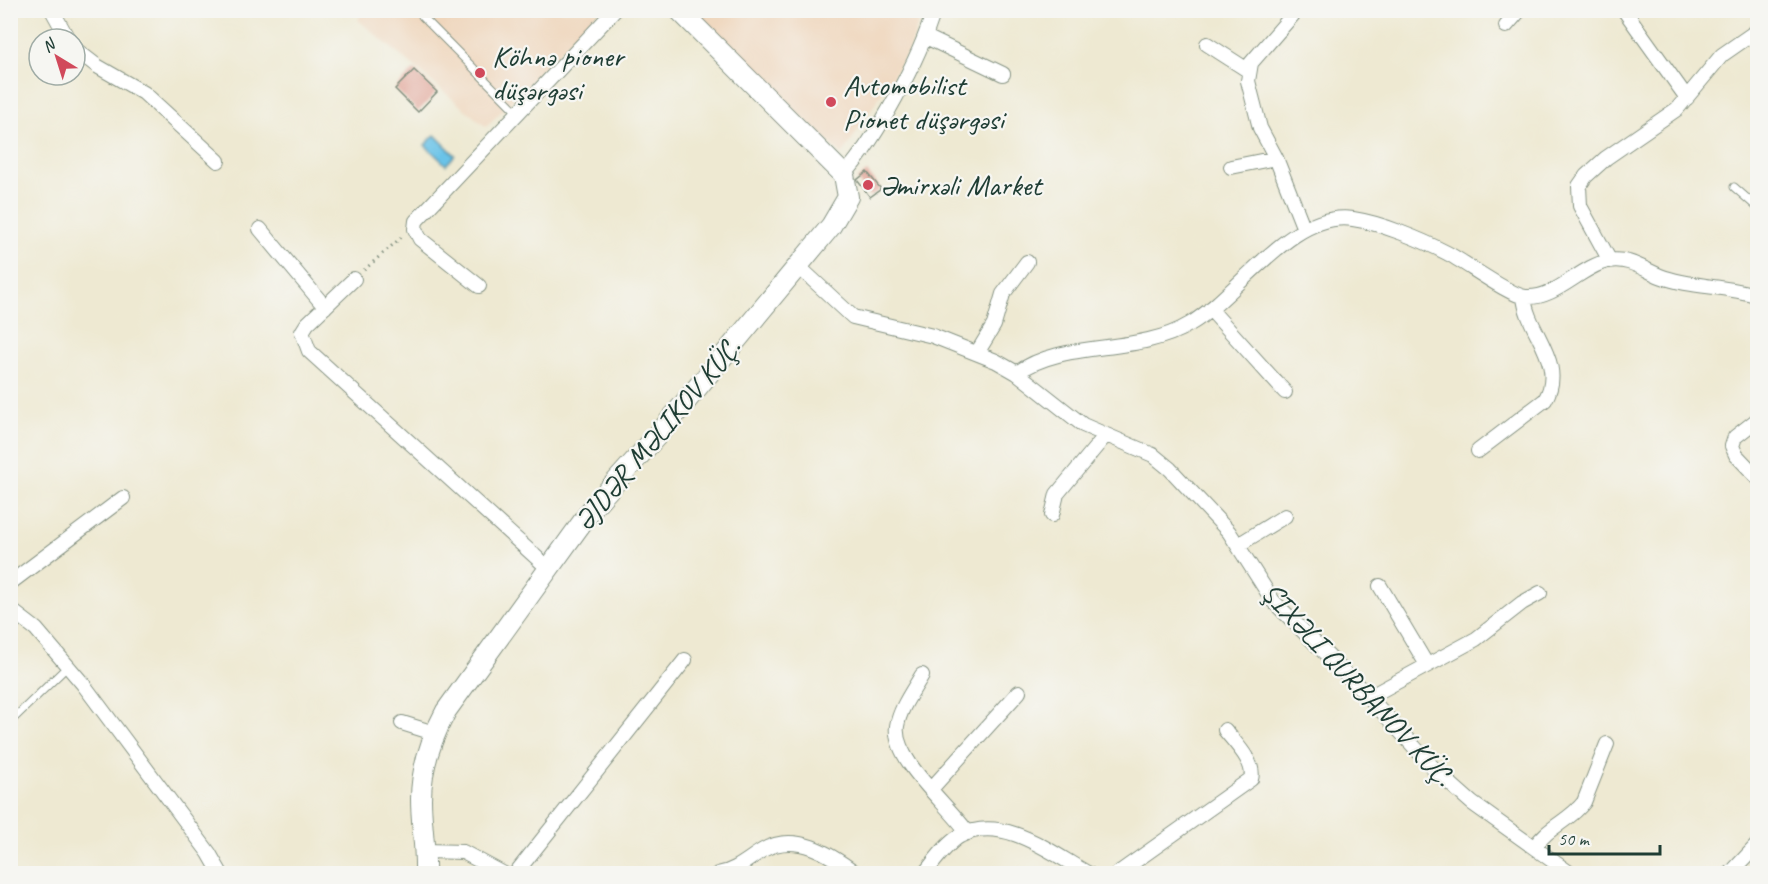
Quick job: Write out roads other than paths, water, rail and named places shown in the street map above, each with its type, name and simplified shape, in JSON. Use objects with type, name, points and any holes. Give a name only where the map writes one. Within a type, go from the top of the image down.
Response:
[{"type":"street","points":[[52,10],[61,27]]},
{"type":"street","points":[[479,286],[420,239],[415,230],[420,214],[520,115],[615,10]]},
{"type":"street","points":[[679,10],[844,175],[872,137],[926,37],[934,10]]},
{"type":"street","points":[[1297,10],[1251,63],[1249,71],[1255,113],[1276,158],[1304,229]]},
{"type":"street","points":[[1506,26],[1520,10]]},
{"type":"street","points":[[1624,10],[1687,98]]},
{"type":"street","points":[[1610,261],[1580,206],[1579,186],[1606,158],[1664,120],[1687,98],[1722,55],[1758,30]]},
{"type":"street","points":[[926,37],[1004,74]]},
{"type":"street","points":[[1207,44],[1249,71]]},
{"type":"street","points":[[87,58],[144,93],[218,161]]},
{"type":"street","points":[[1231,167],[1276,158]]},
{"type":"street","name":"ƏJDƏR MƏLIKOV KÜÇ.","points":[[425,873],[426,851],[421,798],[427,754],[434,733],[446,711],[594,506],[663,429],[843,211],[848,197],[844,175]]},
{"type":"street","points":[[1017,373],[1041,359],[1143,343],[1190,324],[1304,229],[1336,219],[1363,221],[1446,252],[1524,297],[1544,294],[1610,261],[1633,263],[1660,276],[1692,285],[1755,291]]},
{"type":"street","points":[[260,229],[325,307]]},
{"type":"street","points":[[977,353],[994,325],[1003,294],[1027,262]]},
{"type":"street","points":[[798,266],[853,317],[933,336],[977,353],[1017,373],[1083,425],[1153,455],[1215,516],[1238,545],[1273,601],[1369,697],[1437,772],[1472,803],[1571,873]]},
{"type":"street","points":[[354,279],[302,332],[309,351],[548,568]]},
{"type":"street","points":[[1478,451],[1545,400],[1551,390],[1550,363],[1540,336],[1525,308],[1524,297]]},
{"type":"street","points":[[1210,309],[1285,392]]},
{"type":"street","points":[[1758,418],[1736,437],[1732,446],[1736,455],[1758,478]]},
{"type":"street","points":[[1052,515],[1057,494],[1105,436]]},
{"type":"street","points":[[10,583],[123,498]]},
{"type":"street","points":[[1238,545],[1285,516]]},
{"type":"street","points":[[1380,586],[1427,665]]},
{"type":"street","points":[[1369,697],[1476,639],[1522,603],[1540,593]]},
{"type":"street","points":[[10,609],[36,629],[68,666],[209,853],[220,873]]},
{"type":"street","points":[[515,873],[685,660]]},
{"type":"street","points":[[922,675],[902,710],[896,734],[903,753],[968,833]]},
{"type":"street","points":[[931,789],[1019,692]]},
{"type":"street","points":[[402,723],[434,733]]},
{"type":"street","points":[[1117,873],[1251,779],[1253,773],[1250,765],[1225,730]]},
{"type":"street","points":[[1535,847],[1547,832],[1578,810],[1584,802],[1607,744]]},
{"type":"street","points":[[924,873],[953,842],[968,833],[988,830],[1009,832],[1089,873]]},
{"type":"street","points":[[718,873],[736,868],[765,849],[781,844],[797,843],[817,849],[856,873]]},
{"type":"street","points":[[1730,873],[1758,844]]},
{"type":"street","points":[[426,851],[463,852],[504,873]]},
{"type":"lane","points":[[422,16],[520,115]]},
{"type":"lane","points":[[1734,187],[1758,208]]},
{"type":"lane","points":[[10,722],[68,666]]},
{"type":"water","points":[[435,135],[455,155],[446,165],[425,145]]},
{"type":"place","name":"Köhnə pioner düşərgəsi","points":[[480,73]]},
{"type":"place","name":"Avtomobilist Pionet düşərgəsi","points":[[831,102]]},
{"type":"place","name":"Əmirxəli Market","points":[[868,185]]}]
